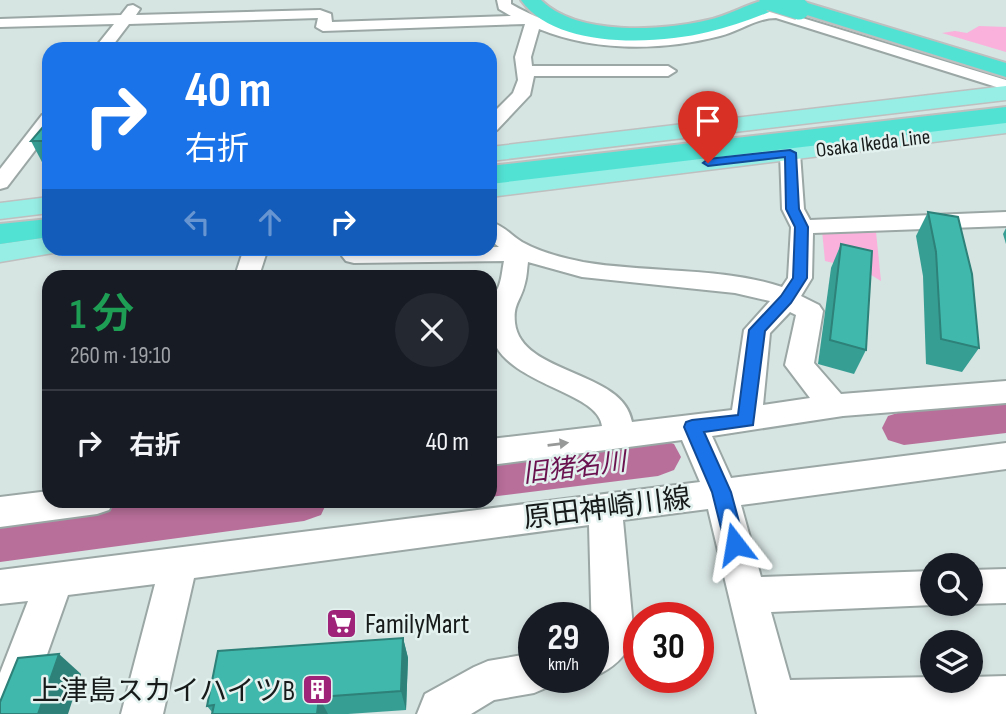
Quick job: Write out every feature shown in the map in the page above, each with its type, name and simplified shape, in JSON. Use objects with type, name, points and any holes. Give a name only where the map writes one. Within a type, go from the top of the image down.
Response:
[{"type":"highway","points":[[530,0],[542,13],[563,22],[601,31],[645,34],[707,26],[796,3],[1006,69]]},
{"type":"highway","points":[[545,0],[555,10],[572,18],[602,25],[640,28],[697,21],[760,0]]},
{"type":"highway","points":[[770,0],[796,3],[1006,60]]},
{"type":"highway","points":[[890,12],[920,30],[1006,60]]},
{"type":"highway","points":[[497,174],[552,162],[1006,104]]},
{"type":"highway","points":[[497,163],[552,162],[1006,115]]},
{"type":"highway","points":[[0,222],[42,217]]},
{"type":"highway","points":[[0,234],[42,229]]},
{"type":"main road","name":"Osaka Ikeda Line","points":[[497,153],[1006,93]]},
{"type":"main road","name":"Osaka Ikeda Line","points":[[497,188],[1006,126]]},
{"type":"main road","points":[[0,211],[42,206]]},
{"type":"main road","points":[[0,253],[42,247]]},
{"type":"street","points":[[107,42],[140,0]]},
{"type":"street","points":[[503,0],[504,6],[528,22],[588,39],[671,41],[727,30],[772,13],[1006,86]]},
{"type":"street","points":[[0,23],[320,14],[326,17],[321,32],[528,22]]},
{"type":"street","points":[[497,119],[521,95],[526,80],[523,57],[528,22]]},
{"type":"street","points":[[656,57],[668,71]]},
{"type":"street","points":[[524,71],[668,71],[688,78]]},
{"type":"street","points":[[0,183],[42,128]]},
{"type":"street","points":[[746,420],[757,330],[786,300],[800,278],[802,227],[793,209],[790,153]]},
{"type":"street","points":[[802,227],[1006,219]]},
{"type":"street","points":[[497,234],[519,249],[580,268],[768,291],[810,311],[799,365],[834,406]]},
{"type":"street","points":[[497,254],[507,254],[519,249]]},
{"type":"street","points":[[519,249],[512,291],[500,304],[502,327],[511,348],[542,371],[602,400],[616,415],[619,436]]},
{"type":"street","points":[[497,451],[746,420],[834,406],[1006,392]]},
{"type":"street","points":[[692,427],[722,492],[776,708],[1006,697]]},
{"type":"street","name":"原田神崎川線","points":[[0,587],[1006,456]]},
{"type":"street","points":[[0,512],[42,507]]},
{"type":"street","points":[[605,507],[614,638],[609,643]]},
{"type":"street","points":[[142,714],[179,563]]},
{"type":"street","points":[[5,714],[55,580]]},
{"type":"street","points":[[983,587],[1006,586]]},
{"type":"street","points":[[748,595],[920,589]]},
{"type":"street","points":[[438,714],[440,709],[488,681],[518,676]]},
{"type":"shaded area","points":[[979,26],[1006,27],[1006,52],[942,33],[967,33]]},
{"type":"shaded area","points":[[866,229],[868,233],[876,232],[881,281],[863,270],[825,261],[822,230]]},
{"type":"building","points":[[42,128],[42,141],[31,141]]},
{"type":"building","points":[[928,212],[958,217],[972,274],[979,348],[941,339],[936,252]]},
{"type":"building","points":[[841,244],[872,251],[866,350],[830,340]]},
{"type":"building","points":[[403,638],[401,691],[319,697],[317,714],[212,714],[214,705],[207,706],[218,651]]},
{"type":"building","points":[[59,654],[38,714],[0,714],[0,702],[18,658]]},
{"type":"waterway","points":[[904,428],[1006,416]]},
{"type":"waterway","name":"旧猪名川","points":[[497,476],[658,457]]},
{"type":"waterway","name":"旧猪名川","points":[[0,539],[242,508]]},
{"type":"place","name":"FamilyMart","points":[[342,623]]},
{"type":"place","name":"上津島スカイハイツB","points":[[318,690]]},
{"type":"route","points":[[708,163],[790,153],[793,209],[802,227],[800,278],[786,300],[757,330],[746,420],[692,427],[722,492],[735,544]]}]
